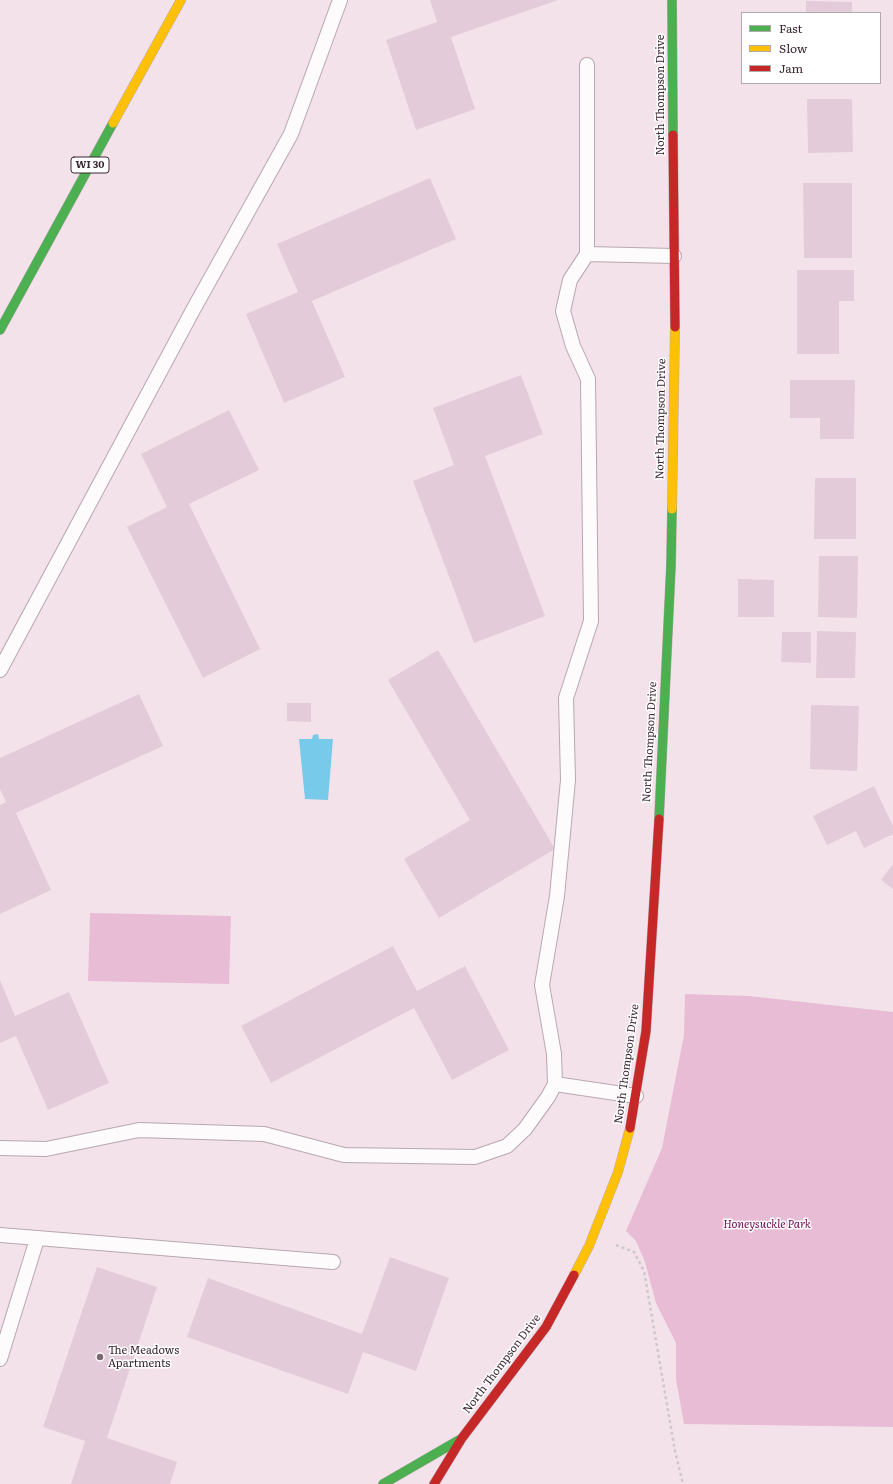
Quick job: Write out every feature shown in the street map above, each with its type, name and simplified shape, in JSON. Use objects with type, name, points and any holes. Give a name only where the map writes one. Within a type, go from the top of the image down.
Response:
[{"type":"main road","name":"WI 30","points":[[0,330],[181,0]]},
{"type":"main road","name":"North Thompson Drive","points":[[434,1484],[462,1438],[546,1327],[594,1236],[618,1172],[633,1117],[646,1031],[655,906],[671,565],[675,306],[672,0]]},
{"type":"main road","name":"North Thompson Drive","points":[[383,1484],[462,1438]]},
{"type":"lane","points":[[0,670],[193,310],[291,134],[340,0]]},
{"type":"lane","points":[[0,1148],[46,1149],[139,1130],[264,1134],[344,1155],[475,1157],[507,1146],[525,1129],[556,1084],[554,1054],[542,985],[558,896],[568,780],[566,698],[591,621],[588,379],[573,346],[563,311],[570,280],[587,254],[587,65]]},
{"type":"lane","points":[[587,254],[674,256]]},
{"type":"lane","points":[[556,1084],[636,1096]]},
{"type":"lane","points":[[0,1235],[333,1262]]},
{"type":"lane","points":[[0,1359],[37,1239]]},
{"type":"path","points":[[594,1236],[634,1252],[644,1271],[675,1452],[683,1484]]},
{"type":"green space","points":[[90,913],[231,916],[229,984],[88,981]]},
{"type":"green space","name":"Honeysuckle Park","points":[[685,994],[749,996],[893,1012],[893,1427],[684,1424],[676,1379],[676,1343],[656,1303],[645,1262],[636,1241],[626,1231],[662,1148],[684,1035]]},
{"type":"water","points":[[318,734],[319,739],[333,739],[328,800],[305,799],[299,739],[312,739],[313,735]]},
{"type":"building","points":[[430,0],[558,0],[451,37],[475,109],[416,130],[386,40],[437,22]]},
{"type":"building","points":[[806,1],[852,2],[852,12],[806,12]]},
{"type":"building","points":[[807,99],[852,99],[853,152],[808,153]]},
{"type":"building","points":[[430,178],[456,239],[312,301],[345,377],[284,403],[246,314],[298,292],[277,244]]},
{"type":"building","points":[[803,183],[852,183],[852,258],[804,258]]},
{"type":"building","points":[[797,270],[854,270],[854,301],[839,301],[839,354],[797,354]]},
{"type":"building","points":[[521,375],[543,434],[485,456],[545,616],[474,643],[413,481],[454,465],[433,408]]},
{"type":"building","points":[[790,380],[855,380],[854,439],[820,439],[820,418],[790,418]]},
{"type":"building","points":[[229,410],[259,470],[189,504],[260,649],[203,678],[127,527],[167,507],[141,454]]},
{"type":"building","points":[[815,478],[856,478],[856,539],[814,539]]},
{"type":"building","points":[[819,556],[858,556],[857,618],[818,617]]},
{"type":"building","points":[[738,579],[774,580],[774,617],[738,617]]},
{"type":"building","points":[[817,631],[856,632],[855,678],[816,678]]},
{"type":"building","points":[[782,632],[811,632],[811,663],[781,662]]},
{"type":"building","points":[[438,650],[555,849],[439,918],[404,859],[470,820],[388,680]]},
{"type":"building","points":[[139,694],[163,746],[16,813],[51,890],[0,914],[0,805],[6,802],[0,789],[0,758]]},
{"type":"building","points":[[287,703],[311,703],[311,722],[287,721]]},
{"type":"building","points":[[811,705],[859,706],[857,771],[810,769]]},
{"type":"building","points":[[874,786],[893,826],[893,834],[864,848],[856,831],[827,845],[813,816]]},
{"type":"building","points":[[893,864],[893,889],[881,880]]},
{"type":"building","points":[[393,946],[417,991],[465,966],[509,1050],[452,1080],[414,1008],[271,1083],[241,1026]]},
{"type":"building","points":[[0,980],[15,1016],[69,992],[109,1083],[48,1110],[16,1036],[0,1043]]},
{"type":"building","points":[[390,1257],[449,1278],[416,1371],[363,1352],[348,1394],[187,1337],[208,1278],[362,1334]]},
{"type":"building","name":"The Meadows Apartments","points":[[97,1267],[157,1287],[107,1438],[177,1462],[170,1484],[71,1484],[85,1441],[43,1427]]},
{"type":"traffic: fast","points":[[672,0],[673,135]]},
{"type":"traffic: fast","points":[[0,330],[113,123]]},
{"type":"traffic: fast","points":[[659,819],[671,565],[672,509]]},
{"type":"traffic: fast","points":[[383,1484],[459,1440]]},
{"type":"traffic: slow","points":[[113,123],[181,0]]},
{"type":"traffic: slow","points":[[672,509],[675,327]]},
{"type":"traffic: slow","points":[[574,1275],[589,1246],[618,1172],[630,1128]]},
{"type":"traffic: jam","points":[[673,135],[675,327]]},
{"type":"traffic: jam","points":[[630,1128],[646,1031],[659,819]]},
{"type":"traffic: jam","points":[[434,1484],[462,1438],[546,1327],[574,1275]]},
{"type":"place","name":"The Meadows Apartments","points":[[100,1357]]}]
